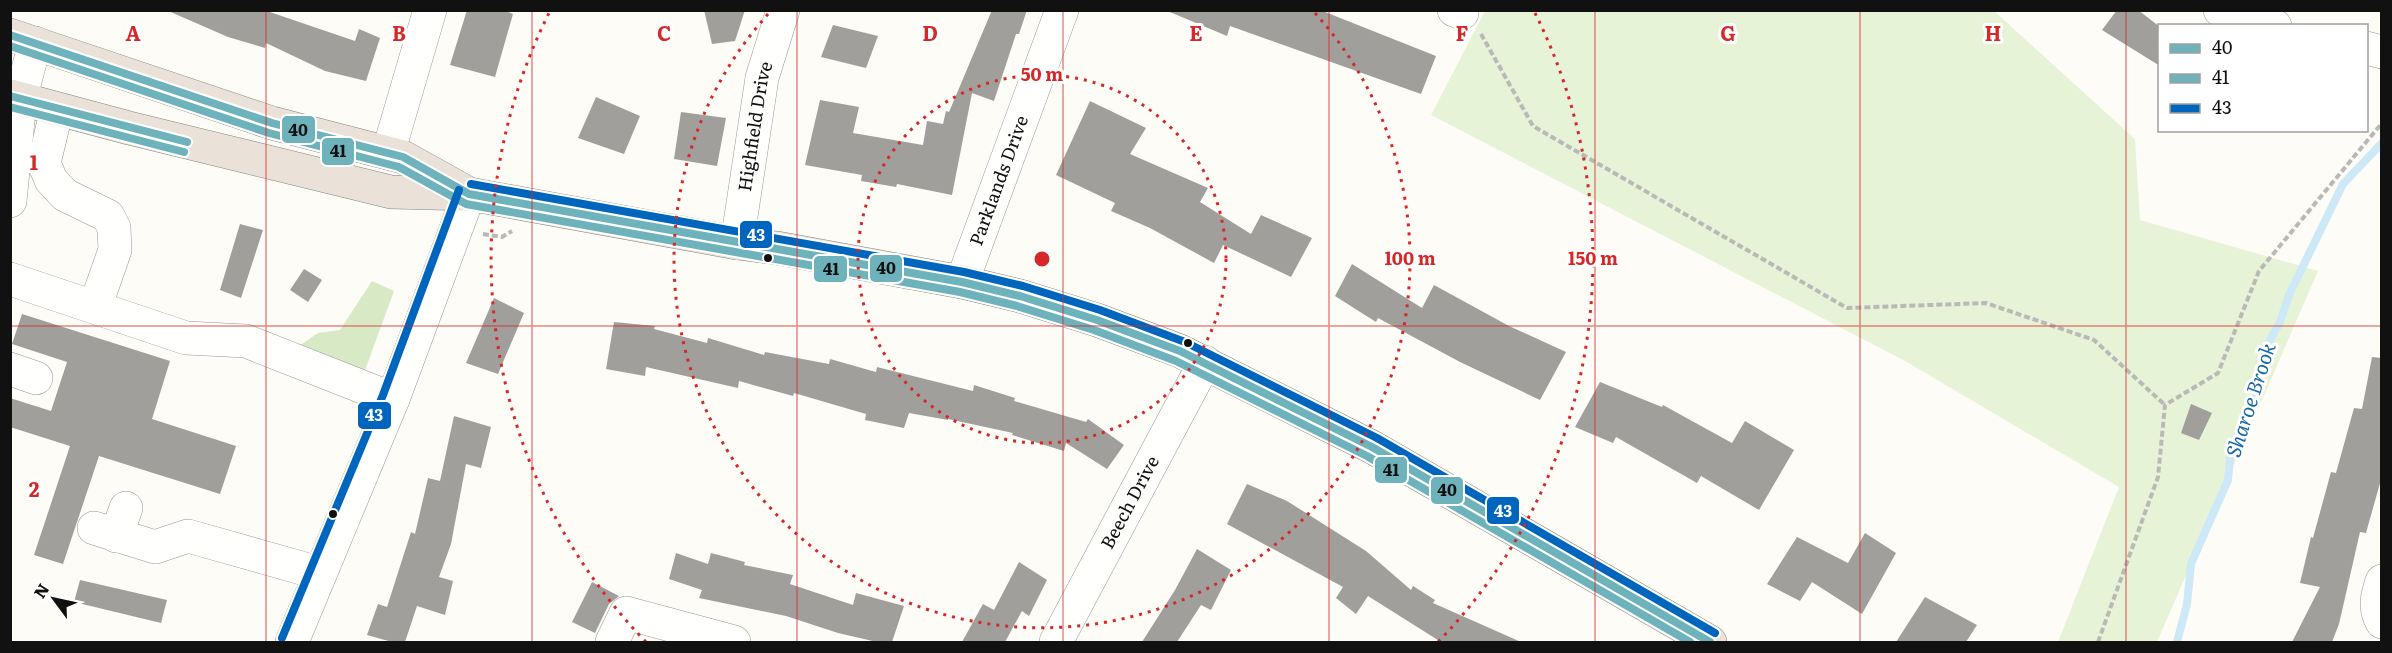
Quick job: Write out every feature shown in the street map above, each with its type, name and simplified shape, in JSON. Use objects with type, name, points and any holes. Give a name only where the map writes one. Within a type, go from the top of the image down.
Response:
[{"type":"highway","points":[[23,39],[272,123],[403,157],[469,194]]},
{"type":"highway","points":[[15,98],[391,192],[469,194],[737,243],[777,248],[962,282],[1020,296],[1096,320],[1205,362],[1372,447],[1710,642]]},
{"type":"street","points":[[388,153],[430,10]]},
{"type":"street","name":"Highfield Drive","points":[[737,243],[762,78],[783,10]]},
{"type":"street","name":"Parklands Drive","points":[[962,282],[1062,10]]},
{"type":"street","points":[[2220,10],[2268,24]]},
{"type":"street","points":[[10,201],[15,98],[23,39]]},
{"type":"street","points":[[57,109],[44,163],[51,180],[65,195],[108,216],[114,228],[115,250],[95,307]]},
{"type":"street","points":[[292,642],[393,399],[469,194]]},
{"type":"street","points":[[10,279],[186,338],[246,341],[393,399]]},
{"type":"street","name":"Beech Drive","points":[[1056,642],[1205,362]]},
{"type":"street","points":[[112,524],[155,547],[188,536],[319,573]]},
{"type":"street","points":[[2382,582],[2376,599],[2377,611],[2382,622]]},
{"type":"street","points":[[612,642],[626,613],[734,642]]},
{"type":"street","points":[[2372,642],[2382,628]]},
{"type":"path","points":[[1458,12],[1480,33],[1533,126],[1847,308],[1986,303],[2094,340],[2165,405]]},
{"type":"path","points":[[2165,405],[2218,373],[2259,271],[2382,123]]},
{"type":"path","points":[[2098,642],[2158,477],[2165,405]]},
{"type":"green space","points":[[1485,11],[1994,11],[2135,139],[2140,220],[2318,271],[2157,642],[2058,642],[2119,487],[1905,361],[1431,115]]},
{"type":"green space","points":[[372,281],[394,291],[364,373],[299,346],[318,333],[340,330]]},
{"type":"building","points":[[166,10],[264,10],[355,41],[359,29],[380,38],[366,81],[325,71],[266,43],[265,48],[228,37]]},
{"type":"building","points":[[467,10],[503,10],[513,14],[495,77],[450,65]]},
{"type":"building","points":[[704,10],[745,10],[735,41],[712,44]]},
{"type":"building","points":[[992,10],[1027,10],[1019,34],[1016,34],[994,101],[972,93],[952,195],[897,184],[896,187],[861,181],[862,175],[805,165],[820,100],[859,107],[853,133],[923,145],[927,121],[943,124],[946,111],[949,112]]},
{"type":"building","points":[[1165,10],[1320,10],[1436,56],[1421,94],[1230,26],[1227,36]]},
{"type":"building","points":[[2117,10],[2138,10],[2158,25],[2158,65],[2102,30]]},
{"type":"building","points":[[833,25],[878,36],[866,68],[821,57]]},
{"type":"building","points":[[596,97],[640,116],[624,154],[578,138]]},
{"type":"building","points":[[1090,101],[1146,128],[1130,154],[1208,188],[1200,202],[1251,234],[1261,215],[1312,238],[1291,277],[1223,245],[1214,263],[1150,228],[1111,211],[1115,203],[1056,175]]},
{"type":"building","points":[[681,112],[726,118],[717,166],[674,159]]},
{"type":"building","points":[[240,224],[263,230],[241,298],[220,290]]},
{"type":"building","points":[[1352,264],[1422,308],[1434,285],[1509,326],[1566,352],[1540,400],[1460,362],[1378,318],[1376,322],[1335,296]]},
{"type":"building","points":[[304,269],[322,280],[308,302],[290,290]]},
{"type":"building","points":[[494,298],[524,313],[498,374],[466,363]]},
{"type":"building","points":[[22,314],[170,361],[152,419],[236,446],[220,494],[99,456],[63,564],[34,555],[70,446],[10,427],[10,398],[51,411],[67,362],[12,344]]},
{"type":"building","points":[[614,322],[655,326],[654,329],[707,343],[708,338],[764,355],[765,352],[829,364],[830,359],[876,372],[877,367],[973,391],[974,385],[1015,398],[1014,401],[1086,422],[1088,419],[1124,445],[1107,469],[1066,443],[1064,451],[1012,435],[1013,433],[948,419],[909,413],[904,428],[865,420],[866,414],[794,393],[793,396],[739,381],[738,388],[646,367],[645,376],[606,369]]},
{"type":"building","points":[[2372,357],[2382,358],[2382,476],[2366,533],[2360,532],[2339,624],[2332,642],[2292,642],[2320,587],[2300,583],[2331,472],[2336,473],[2354,408],[2362,409]]},
{"type":"building","points":[[1600,382],[1662,407],[1663,405],[1732,443],[1745,421],[1794,450],[1759,510],[1701,476],[1697,483],[1616,437],[1613,443],[1575,427]]},
{"type":"building","points":[[2191,404],[2212,413],[2199,440],[2181,433]]},
{"type":"building","points":[[454,416],[491,427],[481,468],[466,464],[451,544],[439,577],[453,581],[445,615],[417,606],[405,642],[392,642],[367,635],[378,604],[387,607],[411,532],[415,534],[428,478],[440,481]]},
{"type":"building","points":[[1247,484],[1287,501],[1366,551],[1411,590],[1413,586],[1435,600],[1433,603],[1521,642],[1441,642],[1368,596],[1356,614],[1336,598],[1343,587],[1227,524]]},
{"type":"building","points":[[1865,533],[1896,553],[1862,614],[1812,582],[1800,601],[1767,584],[1797,537],[1848,563]]},
{"type":"building","points":[[1197,549],[1231,570],[1211,610],[1201,605],[1177,642],[1142,642],[1175,590]]},
{"type":"building","points":[[676,553],[708,564],[711,553],[745,562],[744,565],[793,575],[790,584],[853,605],[856,593],[904,606],[892,642],[877,642],[838,633],[786,616],[699,598],[702,590],[669,579]]},
{"type":"building","points":[[1019,562],[1047,580],[1029,616],[1022,611],[1005,642],[962,642],[983,604],[994,610]]},
{"type":"building","points":[[80,580],[167,600],[161,623],[74,602]]},
{"type":"building","points":[[592,582],[619,596],[609,604],[595,633],[572,622]]},
{"type":"building","points":[[1925,597],[1977,625],[1966,642],[1896,642]]},
{"type":"waterway","name":"Sharoe Brook","points":[[2177,642],[2187,604],[2191,564],[2228,480],[2231,448],[2255,400],[2264,351],[2280,322],[2289,295],[2343,184],[2382,143]]},
{"type":"transit line","name":"40","points":[[10,35],[272,123],[403,157],[469,194],[962,282],[1020,296],[1097,320],[1180,351],[1372,447],[1710,642]]},
{"type":"transit line","name":"41","points":[[10,46],[269,133],[399,167],[466,204],[960,292],[1017,306],[1094,330],[1176,361],[1367,456],[1690,642]]},
{"type":"transit line","name":"40","points":[[10,96],[187,142]]},
{"type":"transit line","name":"41","points":[[10,107],[184,152]]},
{"type":"transit line","name":"43","points":[[471,184],[964,272],[1023,286],[1100,310],[1185,342],[1377,438],[1715,633]]},
{"type":"transit line","name":"43","points":[[282,638],[383,395],[459,190]]}]
